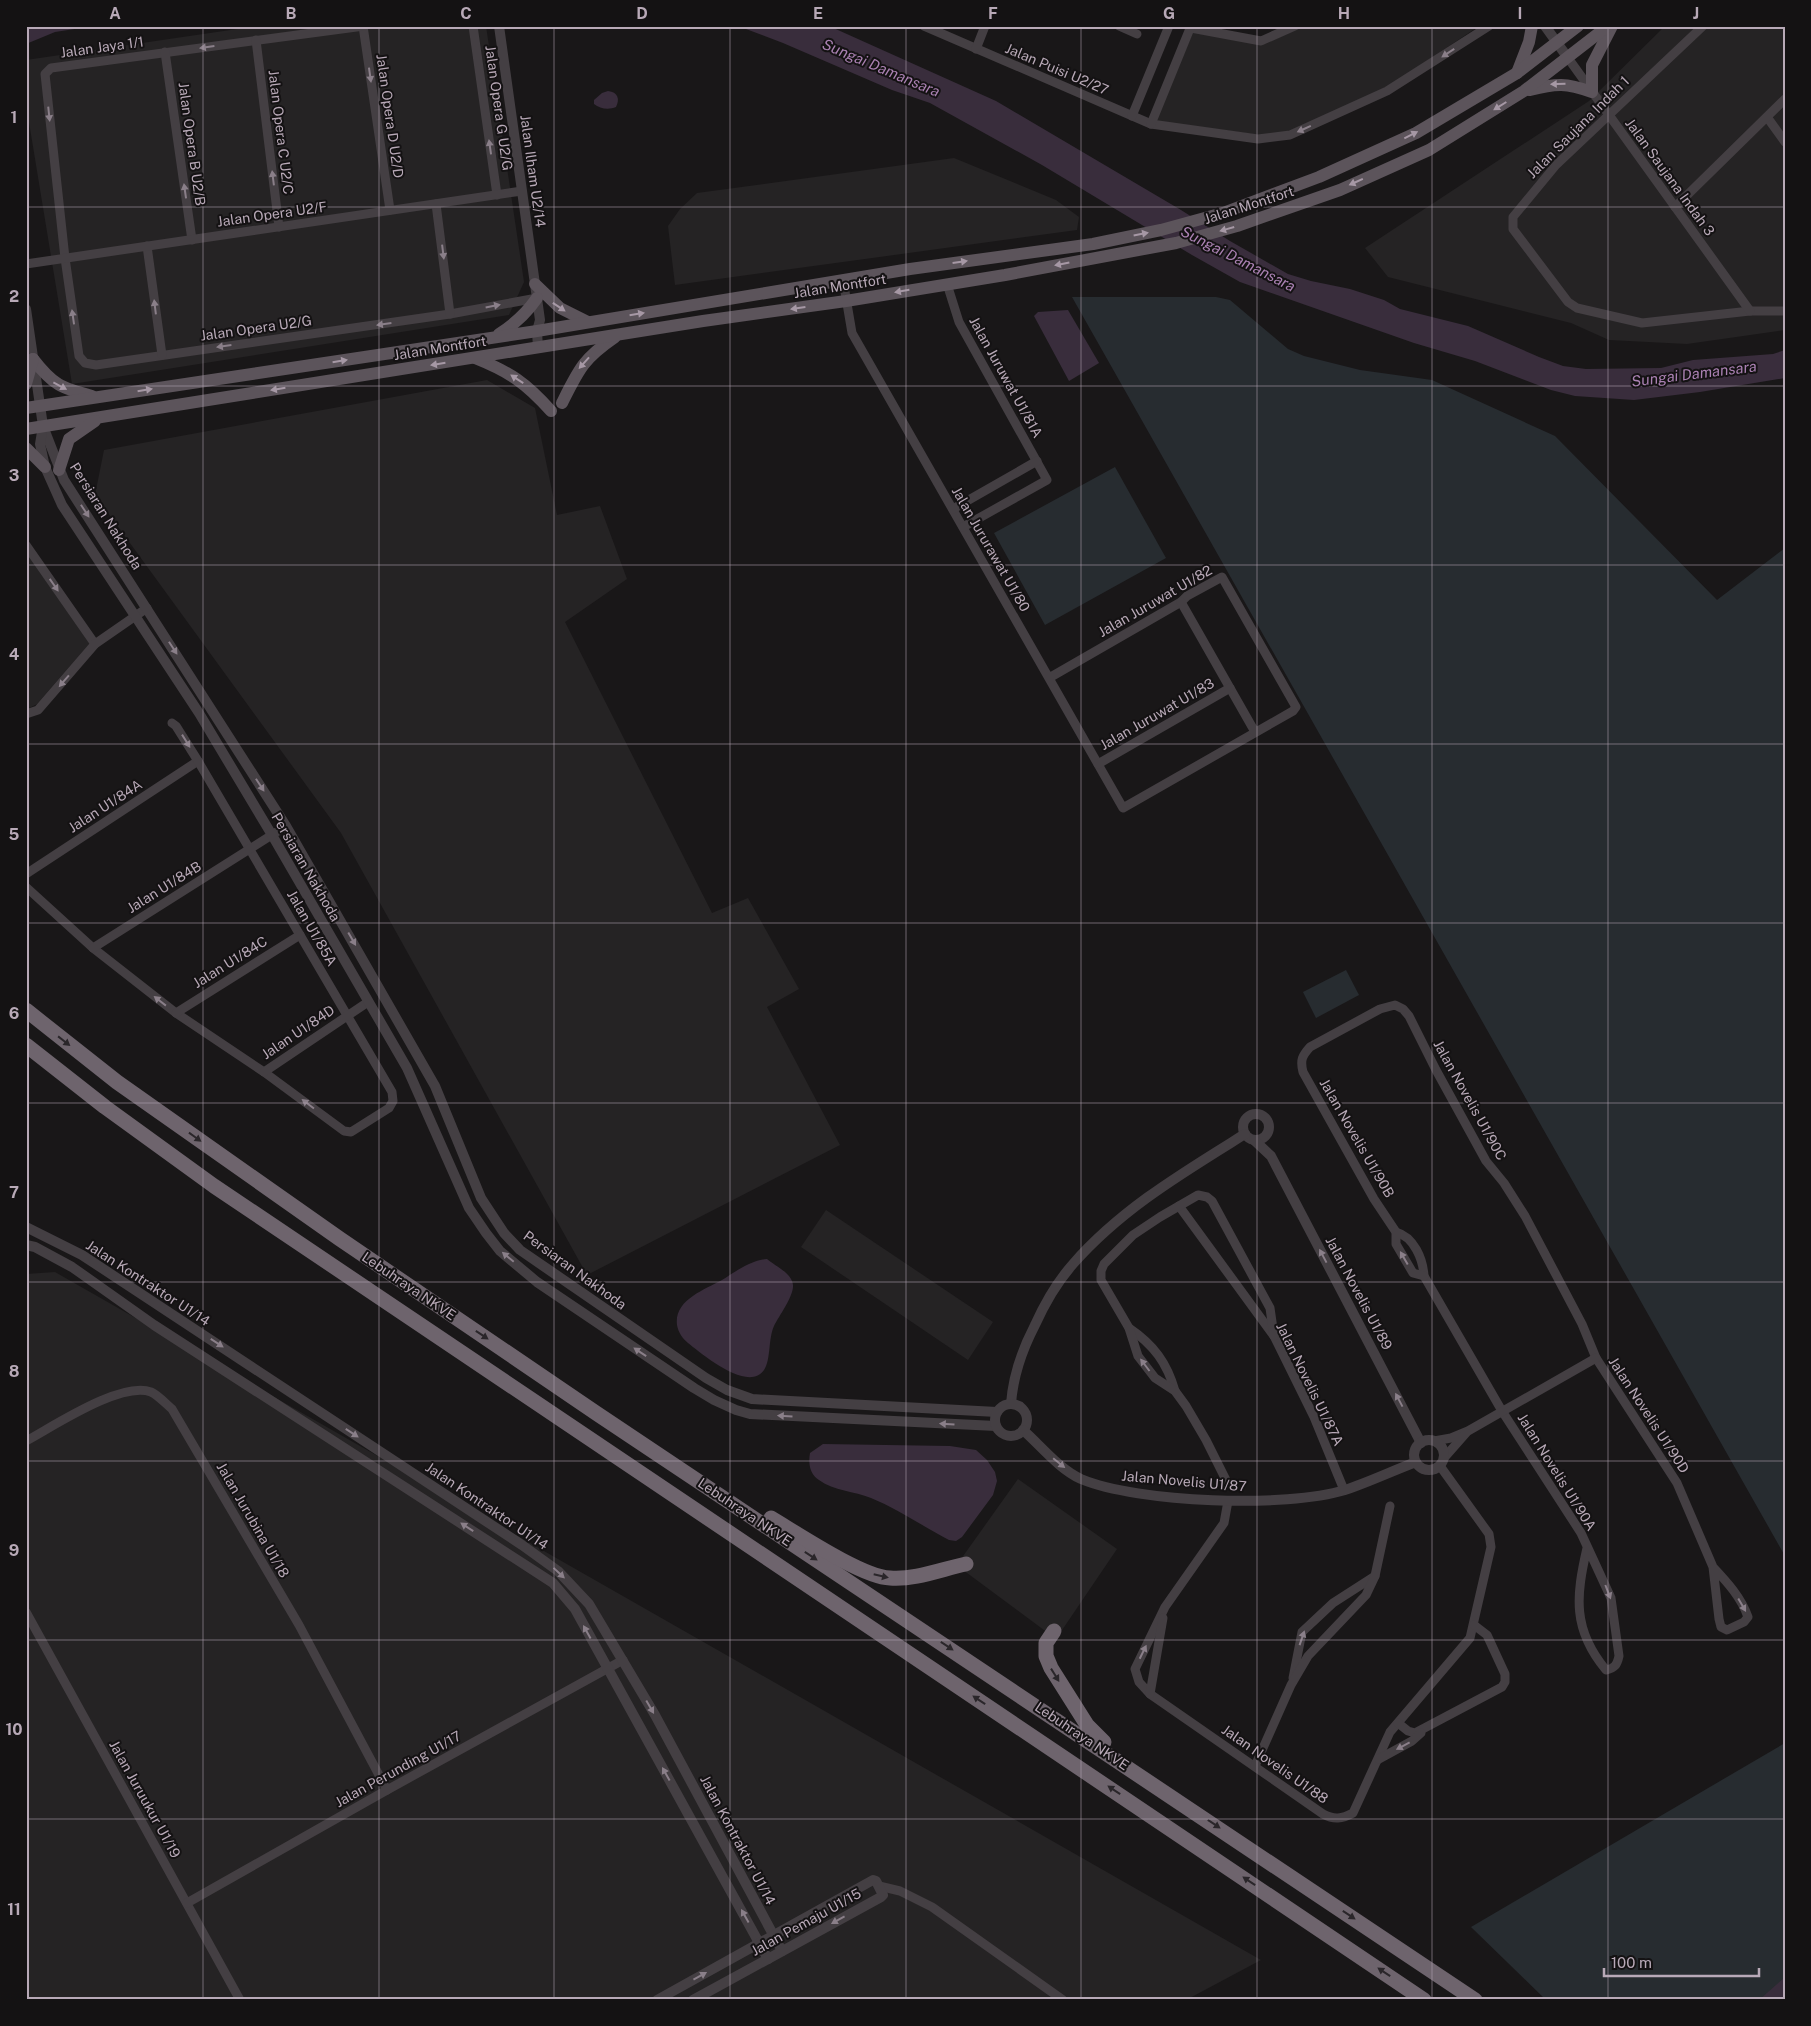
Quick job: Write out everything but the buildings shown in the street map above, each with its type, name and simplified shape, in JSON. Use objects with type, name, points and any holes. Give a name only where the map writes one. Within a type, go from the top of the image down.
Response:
[{"type":"highway","name":"Lebuhraya NKVE","points":[[26,1010],[117,1082],[235,1166],[596,1413],[1174,1797],[1474,2000]]},
{"type":"highway","name":"Lebuhraya NKVE","points":[[26,1045],[105,1107],[214,1186],[1424,2000]]},
{"type":"highway","points":[[596,1413],[818,1546],[877,1577],[904,1578],[966,1564]]},
{"type":"highway","points":[[1054,1631],[1046,1643],[1046,1656],[1051,1668],[1087,1725],[1097,1736],[1174,1797]]},
{"type":"main road","points":[[1517,73],[1529,42],[1532,26]]},
{"type":"main road","name":"Jalan Montfort","points":[[26,408],[494,337],[541,327],[588,322],[843,280],[1093,244],[1161,230],[1223,213],[1253,202],[1342,168],[1416,133],[1517,73],[1578,26]]},
{"type":"main road","name":"Jalan Montfort","points":[[26,429],[620,334],[846,301],[1176,243],[1273,214],[1340,190],[1429,150],[1524,91],[1608,26]]},
{"type":"main road","points":[[1524,91],[1551,84],[1570,84],[1592,92],[1592,65],[1612,26]]},
{"type":"main road","points":[[535,284],[560,308],[588,322]]},
{"type":"main road","points":[[494,337],[514,325],[526,314],[537,298]]},
{"type":"main road","points":[[562,403],[578,370],[597,350],[620,334]]},
{"type":"main road","points":[[474,358],[515,377],[532,389],[551,411]]},
{"type":"main road","points":[[26,384],[33,359]]},
{"type":"main road","points":[[33,359],[55,384],[68,390],[97,398]]},
{"type":"main road","points":[[59,470],[68,439],[101,417]]},
{"type":"main road","points":[[26,448],[45,466]]},
{"type":"street","name":"Jalan Jaya 1/1","points":[[65,258],[45,74],[51,68],[363,26]]},
{"type":"street","name":"Jalan Opera D U2/D","points":[[363,26],[390,210]]},
{"type":"street","name":"Jalan Opera G U2/G","points":[[473,26],[497,195]]},
{"type":"street","name":"Jalan Ilham U2/14","points":[[499,26],[544,347]]},
{"type":"street","name":"Jalan Puisi U2/27","points":[[924,26],[1151,124],[1258,139],[1271,139],[1290,135],[1387,91],[1489,26]]},
{"type":"street","points":[[976,49],[985,26]]},
{"type":"street","points":[[1119,26],[1136,34]]},
{"type":"street","points":[[1132,116],[1169,26]]},
{"type":"street","points":[[1151,124],[1191,27],[1261,41],[1295,26]]},
{"type":"street","points":[[1545,26],[1568,58]]},
{"type":"street","name":"Jalan Saujana Indah 1","points":[[1702,26],[1556,165],[1513,217],[1513,229],[1568,302],[1577,308],[1642,323],[1750,311],[1785,310]]},
{"type":"street","name":"Jalan Opera C U2/C","points":[[256,40],[279,227]]},
{"type":"street","name":"Jalan Opera B U2/B","points":[[165,52],[192,240]]},
{"type":"street","name":"Jalan Saujana Indah 3","points":[[1568,58],[1750,311]]},
{"type":"street","points":[[1675,207],[1785,99]]},
{"type":"street","points":[[1767,117],[1785,142]]},
{"type":"street","name":"Jalan Opera U2/F","points":[[26,264],[522,191]]},
{"type":"street","points":[[436,204],[450,314]]},
{"type":"street","points":[[148,246],[162,355]]},
{"type":"street","name":"Jalan Opera U2/G","points":[[65,258],[80,356],[85,363],[96,365],[450,314],[537,298]]},
{"type":"street","name":"Jalan Jururawat U1/80","points":[[843,280],[852,333],[1123,808],[1255,732]]},
{"type":"street","name":"Jalan Juruwat U1/81A","points":[[947,284],[959,322],[1047,480],[963,527]]},
{"type":"street","points":[[26,309],[43,426]]},
{"type":"street","name":"Persiaran Nakhoda","points":[[43,426],[40,444],[45,466],[62,505],[199,713],[272,835],[407,1068],[469,1208],[500,1251],[537,1282],[694,1388],[714,1400],[750,1414],[996,1426]]},
{"type":"street","name":"Persiaran Nakhoda","points":[[43,426],[59,470],[286,826],[436,1086],[481,1198],[504,1233],[520,1250],[706,1378],[727,1390],[752,1399],[997,1412]]},
{"type":"street","points":[[953,509],[1037,461]]},
{"type":"street","points":[[26,546],[95,644]]},
{"type":"street","name":"Jalan Juruwat U1/82","points":[[1049,678],[1181,602],[1222,576],[1296,707],[1255,732]]},
{"type":"street","points":[[1181,602],[1255,732]]},
{"type":"street","points":[[26,714],[38,710],[95,644],[147,608]]},
{"type":"street","name":"Jalan Juruwat U1/83","points":[[1098,764],[1230,688]]},
{"type":"street","name":"Jalan U1/85A","points":[[172,723],[176,726],[198,761],[392,1092],[393,1101],[389,1108],[351,1132],[348,1132],[264,1072]]},
{"type":"street","name":"Jalan U1/84A","points":[[26,874],[198,761]]},
{"type":"street","name":"Jalan U1/84B","points":[[93,948],[286,826]]},
{"type":"street","points":[[26,887],[93,948],[176,1013],[264,1072]]},
{"type":"street","name":"Jalan U1/84C","points":[[176,1013],[300,935]]},
{"type":"street","name":"Jalan U1/84D","points":[[264,1072],[368,1002]]},
{"type":"street","name":"Jalan Novelis U1/90C","points":[[1302,1055],[1310,1047],[1380,1009],[1395,1005],[1403,1009],[1409,1016],[1486,1161],[1525,1216],[1582,1324],[1596,1358]]},
{"type":"street","name":"Jalan Novelis U1/90B","points":[[1302,1055],[1300,1062],[1303,1072],[1374,1199],[1396,1232],[1396,1244],[1413,1273],[1424,1276]]},
{"type":"street","points":[[1258,1114],[1268,1121],[1268,1133],[1262,1139],[1254,1140],[1245,1134],[1243,1126],[1246,1118],[1258,1114]]},
{"type":"street","name":"Jalan Novelis U1/89","points":[[1268,1133],[1272,1156],[1421,1443]]},
{"type":"street","points":[[1011,1404],[1012,1386],[1023,1348],[1048,1298],[1072,1264],[1099,1237],[1152,1193],[1245,1134]]},
{"type":"street","name":"Jalan Novelis U1/89","points":[[1254,1140],[1272,1156]]},
{"type":"street","points":[[1175,1392],[1155,1378],[1138,1356],[1129,1328],[1101,1280],[1101,1271],[1104,1264],[1133,1235],[1198,1195],[1207,1197],[1212,1201],[1258,1285],[1270,1308],[1274,1336]]},
{"type":"street","name":"Jalan Novelis U1/87A","points":[[1179,1206],[1274,1336],[1314,1417],[1344,1490]]},
{"type":"street","name":"Jalan Kontraktor U1/14","points":[[26,1227],[82,1255],[522,1545],[558,1571],[589,1604],[623,1660],[782,1951]]},
{"type":"street","name":"Jalan Novelis U1/90B","points":[[1396,1232],[1405,1235],[1412,1243],[1423,1262],[1424,1276],[1502,1412]]},
{"type":"street","name":"Jalan Kontraktor U1/14","points":[[26,1246],[35,1247],[72,1267],[154,1325],[553,1583],[575,1609],[768,1958]]},
{"type":"street","points":[[1243,1292],[1251,1292],[1258,1285]]},
{"type":"street","points":[[1129,1328],[1146,1340],[1169,1371],[1175,1392],[1206,1440],[1226,1480]]},
{"type":"street","name":"Jalan Novelis U1/90D","points":[[1434,1441],[1451,1438],[1468,1431],[1596,1358],[1677,1482],[1713,1566],[1719,1619],[1721,1627],[1727,1630],[1744,1622],[1748,1617],[1732,1588],[1713,1566]]},
{"type":"street","name":"Jalan Jurubina U1/18","points":[[26,1441],[112,1395],[132,1390],[152,1392],[172,1409],[299,1625],[387,1790]]},
{"type":"street","points":[[1011,1404],[1021,1408],[1026,1416],[1026,1426],[1023,1430],[1011,1436],[1002,1433],[996,1426],[997,1412],[1003,1406],[1011,1404]]},
{"type":"street","name":"Jalan Novelis U1/90A","points":[[1502,1412],[1581,1533],[1586,1548],[1610,1598],[1618,1663],[1613,1668],[1606,1670],[1596,1658],[1580,1621],[1578,1610],[1580,1576],[1586,1548]]},
{"type":"street","name":"Jalan Novelis U1/87","points":[[1023,1430],[1059,1463],[1080,1478],[1110,1488],[1145,1494],[1228,1501],[1296,1498],[1344,1490],[1416,1462]]},
{"type":"street","name":"Jalan Novelis U1/90D","points":[[1442,1462],[1468,1431]]},
{"type":"street","points":[[1427,1440],[1434,1441],[1444,1451],[1442,1462],[1434,1470],[1426,1470],[1416,1462],[1414,1455],[1416,1448],[1421,1443],[1427,1440]]},
{"type":"street","name":"Jalan Novelis U1/88","points":[[1228,1501],[1224,1523],[1165,1607],[1135,1669],[1139,1682],[1150,1694],[1332,1819],[1344,1818],[1353,1813],[1390,1732],[1470,1638],[1474,1626],[1491,1547],[1489,1534],[1442,1462]]},
{"type":"street","points":[[1255,1766],[1291,1685],[1308,1656],[1366,1595],[1375,1576],[1390,1506]]},
{"type":"street","points":[[1291,1685],[1302,1632],[1333,1603],[1375,1576]]},
{"type":"street","name":"Jalan Novelis U1/88","points":[[1150,1694],[1165,1607]]},
{"type":"street","name":"Jalan Juruukur U1/19","points":[[26,1612],[240,2000]]},
{"type":"street","points":[[1398,1723],[1408,1731],[1415,1733],[1502,1687],[1505,1682],[1505,1674],[1487,1635],[1474,1626]]},
{"type":"street","name":"Jalan Perunding U1/17","points":[[187,1903],[623,1660]]},
{"type":"street","points":[[1379,1759],[1412,1741],[1425,1729]]},
{"type":"street","name":"Jalan Pemaju U1/15","points":[[657,2000],[873,1880],[879,1886],[883,1895],[881,1897],[694,2000]]},
{"type":"street","points":[[879,1886],[900,1891],[932,1907],[1063,2000]]},
{"type":"shaded area","points":[[258,26],[486,26],[524,282],[509,315],[72,384],[26,104],[26,60]]},
{"type":"shaded area","points":[[1304,26],[1479,26],[1388,87],[1290,131],[1267,136],[1156,121],[1193,32],[1265,44]]},
{"type":"shaded area","points":[[1665,26],[1785,26],[1785,330],[1687,344],[1609,340],[1571,323],[1388,277],[1365,248],[1589,101]]},
{"type":"shaded area","points":[[954,158],[1056,200],[1079,217],[1077,230],[675,285],[668,226],[680,209],[697,193]]},
{"type":"shaded area","points":[[1072,297],[1216,297],[1230,300],[1288,349],[1304,356],[1360,370],[1432,380],[1555,436],[1717,600],[1785,548],[1785,1556]]},
{"type":"shaded area","points":[[487,380],[535,408],[557,515],[600,506],[627,579],[565,622],[712,913],[748,898],[799,989],[767,1007],[840,1145],[587,1275],[341,833],[95,495],[104,450]]},
{"type":"shaded area","points":[[1115,467],[1166,558],[1045,625],[994,533]]},
{"type":"shaded area","points":[[26,551],[90,643],[37,704],[27,709]]},
{"type":"shaded area","points":[[1346,970],[1359,995],[1316,1018],[1303,992]]},
{"type":"shaded area","points":[[826,1210],[993,1322],[968,1360],[801,1247]]},
{"type":"shaded area","points":[[55,1272],[1261,1960],[1186,2000],[26,2000],[26,1274]]},
{"type":"shaded area","points":[[1018,1479],[1117,1549],[1056,1639],[963,1570],[961,1559]]},
{"type":"shaded area","points":[[1785,1743],[1785,2000],[1546,2000],[1471,1927]]},
{"type":"water","points":[[26,26],[94,26],[55,32],[26,44]]},
{"type":"water","name":"Sungai Damansara","points":[[738,26],[829,26],[996,101],[1288,274],[1350,289],[1384,300],[1400,309],[1468,326],[1563,366],[1586,369],[1661,368],[1693,360],[1773,354],[1785,350],[1785,378],[1700,392],[1634,400],[1575,396],[1551,390],[1475,361],[1414,343],[1240,282],[1042,165],[930,103],[892,90],[783,43]]},
{"type":"water","points":[[608,91],[617,96],[616,107],[605,109],[594,104],[594,100],[602,93]]},
{"type":"water","points":[[1068,310],[1099,363],[1069,381],[1034,316],[1038,312]]},
{"type":"water","points":[[767,1259],[790,1277],[793,1290],[772,1331],[769,1355],[764,1370],[757,1376],[747,1377],[725,1369],[688,1343],[678,1330],[677,1316],[685,1302],[699,1292],[749,1264]]},
{"type":"water","points":[[823,1444],[950,1446],[976,1450],[987,1460],[995,1472],[997,1481],[993,1495],[962,1537],[956,1541],[949,1540],[881,1502],[838,1489],[816,1478],[812,1472],[809,1457],[810,1453]]},
{"type":"water","points":[[1784,1978],[1785,2000],[1759,2000]]}]
